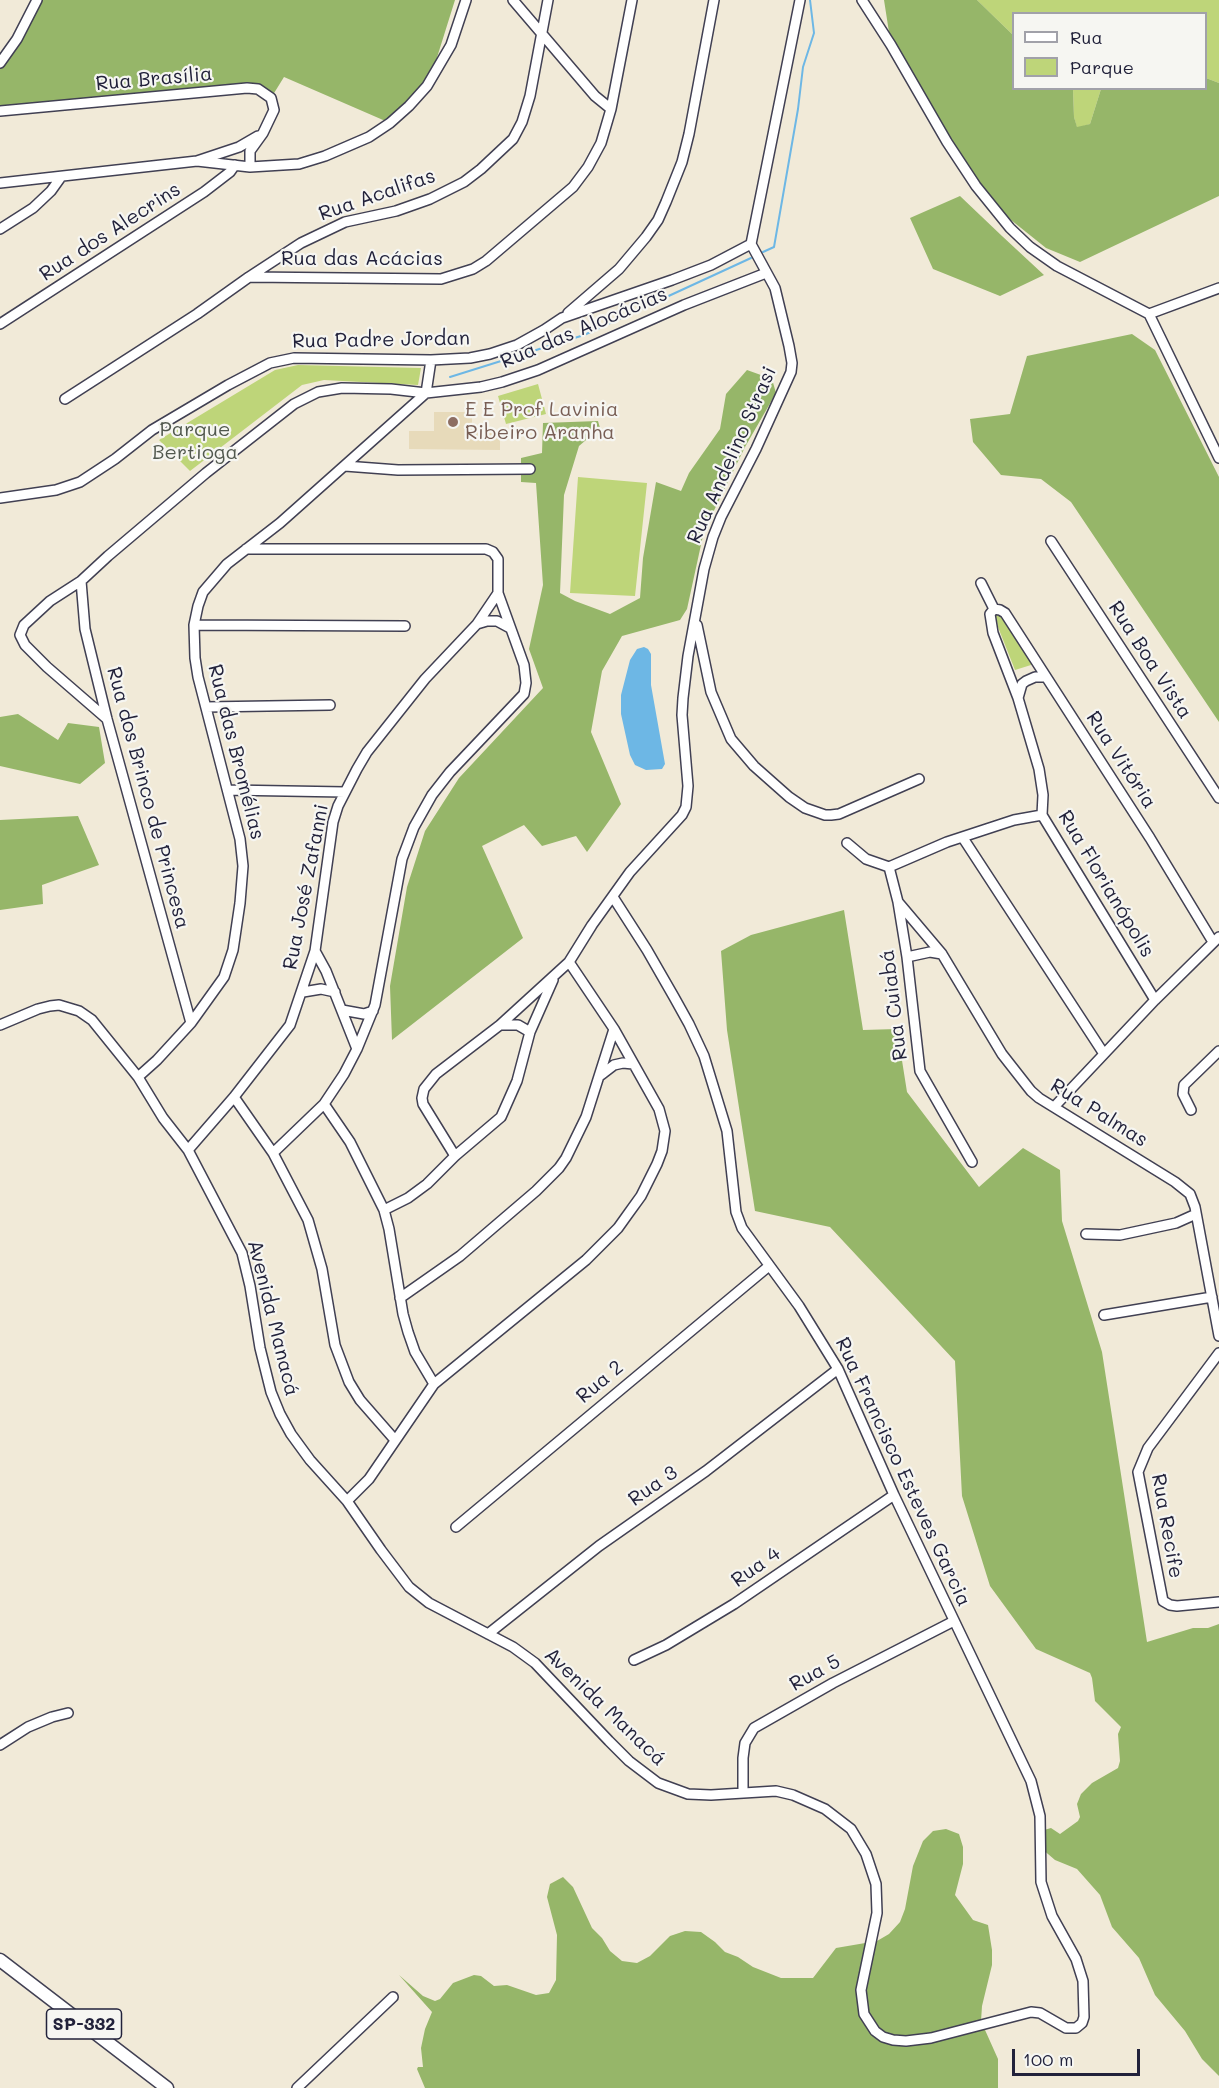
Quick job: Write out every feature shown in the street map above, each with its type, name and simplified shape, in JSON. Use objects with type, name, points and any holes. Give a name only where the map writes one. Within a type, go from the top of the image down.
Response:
[{"type":"main road","name":"SP-332","points":[[0,1960],[167,2088]]},
{"type":"street","points":[[0,63],[17,39],[38,0]]},
{"type":"street","points":[[197,161],[249,167],[299,164],[325,156],[369,137],[390,123],[421,93],[442,64],[466,0]]},
{"type":"street","points":[[513,0],[595,96],[611,109]]},
{"type":"street","name":"Rua Acalifas","points":[[65,399],[197,314],[249,276],[322,231],[345,222],[396,211],[430,199],[464,182],[481,169],[513,139],[522,122],[530,96],[548,0]]},
{"type":"street","name":"Rua das Acácias","points":[[249,276],[432,279],[449,277],[472,269],[510,242],[573,187],[601,143],[611,109],[632,0]]},
{"type":"street","points":[[562,318],[619,268],[658,220],[675,182],[689,134],[714,0]]},
{"type":"street","points":[[751,244],[800,0]]},
{"type":"street","points":[[862,0],[947,142],[976,186],[1010,228],[1044,258],[1149,314],[1219,458]]},
{"type":"street","name":"Rua Brasília","points":[[0,111],[247,88],[265,92],[273,103],[273,114],[250,151],[249,167]]},
{"type":"street","points":[[0,183],[197,161],[239,147],[263,133]]},
{"type":"street","name":"Rua dos Alecrins","points":[[0,324],[204,192],[230,172],[235,165]]},
{"type":"street","points":[[0,229],[33,208],[51,191],[61,177]]},
{"type":"street","name":"Rua Andelino Strasi","points":[[455,1156],[423,1104],[422,1093],[436,1074],[500,1025],[569,962],[630,872],[682,815],[686,807],[688,786],[682,715],[688,656],[704,569],[713,537],[780,398],[792,363],[776,288],[751,244]]},
{"type":"street","name":"Rua Padre Jordan","points":[[0,498],[67,488],[80,482],[115,459],[152,430],[228,385],[278,360],[294,358],[431,360],[470,358],[502,350],[544,330],[562,318],[711,265],[751,244]]},
{"type":"street","name":"Rua das Alocácias","points":[[81,581],[206,473],[279,414],[306,397],[328,389],[342,388],[391,389],[426,393],[481,387],[522,376],[684,305],[766,273]]},
{"type":"street","points":[[599,287],[609,302]]},
{"type":"street","points":[[1149,314],[1219,288]]},
{"type":"street","points":[[426,393],[431,360]]},
{"type":"street","name":"Rua das Bromélias","points":[[138,1077],[191,1023],[216,990],[228,968],[240,903],[243,866],[240,839],[195,658],[194,625],[203,592],[221,571],[345,466],[426,393]]},
{"type":"street","points":[[345,466],[398,470],[530,469]]},
{"type":"street","name":"Rua Boa Vista","points":[[1052,541],[1219,798]]},
{"type":"street","points":[[246,549],[481,548],[489,550],[498,559],[498,593],[524,665],[526,683],[524,694],[450,772],[432,795],[414,827],[402,859],[379,988],[373,1011],[357,1048],[344,1074],[324,1104],[273,1153]]},
{"type":"street","points":[[81,581],[50,601],[34,615],[21,631],[21,639],[47,667],[107,719]]},
{"type":"street","name":"Rua dos Brinco de Princesa","points":[[81,581],[83,618],[107,719],[191,1023]]},
{"type":"street","points":[[981,583],[992,610]]},
{"type":"street","name":"Rua José Zafanni","points":[[188,1150],[234,1097],[290,1025],[315,951],[333,822],[345,792],[367,752],[425,679],[477,624],[498,593]]},
{"type":"street","name":"Rua Vitória","points":[[992,610],[1005,613],[1216,940]]},
{"type":"street","name":"Rua Florianópolis","points":[[992,610],[990,621],[993,633],[1018,698],[1039,769],[1043,795],[1042,815],[1155,1000]]},
{"type":"street","points":[[696,620],[711,692],[730,739],[754,766],[789,797],[805,808],[825,815],[839,814],[919,779]]},
{"type":"street","points":[[477,624],[497,621],[510,628]]},
{"type":"street","points":[[194,625],[405,627]]},
{"type":"street","points":[[1018,698],[1022,684],[1035,677],[1045,677]]},
{"type":"street","points":[[206,707],[330,705]]},
{"type":"street","points":[[228,790],[345,792]]},
{"type":"street","points":[[847,843],[866,859],[890,867],[937,846],[1014,820],[1042,815]]},
{"type":"street","points":[[963,838],[1104,1054]]},
{"type":"street","name":"Rua Cuiabá","points":[[890,867],[907,957],[920,1071],[972,1162]]},
{"type":"street","name":"Rua Francisco Esteves Garcia","points":[[613,897],[647,950],[697,1039],[717,1094],[727,1131],[739,1221],[745,1233],[799,1306],[838,1369],[894,1495],[1031,1781],[1040,1816],[1041,1882],[1049,1909],[1076,1959],[1083,1981]]},
{"type":"street","name":"Rua Palmas","points":[[898,902],[942,954],[1015,1072],[1031,1091],[1185,1189],[1193,1199],[1219,1336]]},
{"type":"street","points":[[1054,1107],[1155,1000],[1216,940]]},
{"type":"street","points":[[315,951],[335,992],[357,1048]]},
{"type":"street","points":[[907,957],[930,952],[942,954]]},
{"type":"street","points":[[347,1501],[369,1479],[434,1384],[586,1260],[618,1228],[640,1196],[662,1151],[665,1131],[659,1109],[614,1029],[569,962]]},
{"type":"street","points":[[384,1210],[408,1198],[427,1184],[455,1156],[501,1117],[517,1081],[530,1032],[554,977]]},
{"type":"street","points":[[303,992],[321,989],[335,992]]},
{"type":"street","name":"Avenida Manacá","points":[[0,1025],[29,1012],[50,1006],[59,1005],[79,1011],[92,1020],[138,1077],[163,1118],[188,1150],[242,1253],[260,1348],[271,1392],[280,1414],[310,1460],[347,1501],[409,1587],[452,1617],[488,1634],[535,1663],[629,1761],[658,1783],[688,1794],[776,1791],[793,1795],[839,1818],[860,1841],[873,1868],[877,1894],[877,1913],[862,1976],[862,2005],[871,2025],[884,2037],[906,2040],[931,2038],[1031,2012],[1040,2013],[1066,2028],[1076,2028],[1082,2023],[1084,2017],[1083,1981]]},
{"type":"street","points":[[342,1010],[364,1014],[373,1011]]},
{"type":"street","points":[[500,1025],[514,1024],[530,1032]]},
{"type":"street","points":[[400,1298],[460,1256],[551,1176],[566,1158],[586,1117],[614,1029]]},
{"type":"street","points":[[1191,1110],[1183,1094],[1184,1085],[1219,1051]]},
{"type":"street","points":[[599,1077],[614,1065],[633,1064]]},
{"type":"street","points":[[234,1097],[273,1153],[308,1220],[322,1269],[332,1332],[340,1362],[360,1400],[395,1440]]},
{"type":"street","points":[[324,1104],[350,1142],[384,1210],[403,1314],[415,1352],[434,1384]]},
{"type":"street","points":[[1086,1234],[1120,1235],[1176,1223],[1196,1214]]},
{"type":"street","name":"Rua 2","points":[[456,1527],[769,1266]]},
{"type":"street","points":[[1104,1315],[1212,1297]]},
{"type":"street","name":"Rua Recife","points":[[1219,1353],[1148,1448],[1138,1472],[1163,1601],[1166,1604],[1177,1606],[1219,1602]]},
{"type":"street","name":"Rua 3","points":[[488,1634],[592,1552],[706,1471],[838,1369]]},
{"type":"street","name":"Rua 4","points":[[634,1660],[666,1645],[734,1604],[894,1495]]},
{"type":"street","name":"Rua 5","points":[[743,1792],[744,1750],[748,1736],[754,1728],[870,1663],[954,1621]]},
{"type":"street","points":[[0,1745],[28,1727],[68,1713]]},
{"type":"street","points":[[297,2088],[393,1997]]},
{"type":"shaded area","name":"E E Prof Lavinia Ribeiro Aranha","points":[[434,412],[472,412],[472,431],[500,434],[500,450],[409,449],[409,431],[434,431]]},
{"type":"green space","points":[[37,0],[455,0],[429,83],[390,123],[284,77],[271,98],[247,88],[0,111],[0,61]]},
{"type":"green space","points":[[884,0],[977,0],[1012,34],[1012,90],[1073,90],[1074,117],[1077,127],[1090,124],[1101,90],[1207,90],[1207,78],[1219,83],[1219,196],[1080,262],[1046,248],[991,204],[891,45]]},
{"type":"green space","points":[[977,0],[1219,0],[1219,83],[1207,78],[1207,12],[1012,12],[1012,34]]},
{"type":"green space","points":[[1073,90],[1101,90],[1090,124],[1077,128],[1074,117]]},
{"type":"green space","points":[[960,196],[1044,275],[1000,296],[933,269],[910,218]]},
{"type":"green space","points":[[1132,334],[1155,350],[1219,477],[1219,722],[1071,502],[1041,479],[1001,475],[973,442],[970,419],[1010,414],[1027,356]]},
{"type":"green space","name":"Parque Bertioga","points":[[298,365],[421,368],[418,385],[324,380],[302,385],[190,471],[159,440],[275,370]]},
{"type":"green space","points":[[747,370],[772,379],[776,393],[745,447],[704,531],[687,609],[680,620],[622,636],[602,671],[591,732],[621,804],[587,852],[576,836],[542,846],[524,825],[482,846],[523,938],[392,1040],[390,986],[407,887],[425,831],[459,778],[543,688],[529,649],[543,585],[536,483],[521,482],[521,458],[542,453],[543,423],[598,421],[600,428],[579,446],[564,495],[560,593],[610,614],[640,598],[643,558],[656,482],[681,491],[689,473],[720,429],[726,394]]},
{"type":"green space","points":[[538,384],[546,414],[506,424],[498,396]]},
{"type":"green space","points":[[578,477],[647,483],[635,596],[570,593]]},
{"type":"green space","points":[[1000,613],[1032,663],[1031,665],[1015,670],[998,627],[996,616]]},
{"type":"green space","points":[[18,714],[58,740],[68,723],[99,727],[105,763],[80,784],[0,766],[0,717]]},
{"type":"green space","points":[[78,816],[99,865],[42,885],[43,904],[0,910],[0,820]]},
{"type":"green space","points":[[844,910],[863,1030],[897,1029],[907,1092],[979,1187],[1023,1148],[1060,1170],[1062,1221],[1102,1352],[1147,1642],[1193,1628],[1208,1628],[1219,1624],[1219,2076],[1202,2059],[1185,2031],[1155,1995],[1139,1958],[1112,1927],[1100,1895],[1077,1869],[1055,1860],[1041,1848],[1044,1830],[1051,1828],[1060,1834],[1078,1821],[1080,1817],[1077,1804],[1081,1794],[1092,1783],[1118,1768],[1120,1761],[1118,1734],[1121,1727],[1095,1701],[1090,1673],[1036,1649],[990,1586],[962,1496],[955,1361],[830,1227],[755,1211],[727,1030],[721,951],[751,935]]},
{"type":"green space","points":[[946,1829],[959,1834],[963,1847],[963,1864],[955,1895],[973,1920],[988,1925],[992,1965],[982,2006],[981,2021],[998,2059],[998,2088],[425,2088],[417,2069],[423,2067],[421,2048],[432,2012],[399,1975],[423,1996],[435,2001],[440,1999],[453,1983],[474,1975],[481,1976],[494,1986],[507,1985],[536,1995],[549,1993],[556,1980],[557,1935],[547,1897],[550,1884],[563,1877],[573,1887],[592,1928],[610,1951],[622,1961],[637,1963],[650,1956],[670,1936],[685,1931],[701,1932],[725,1952],[753,1967],[781,1978],[813,1978],[836,1948],[877,1941],[889,1934],[900,1922],[905,1909],[913,1866],[923,1841],[933,1831]]},
{"type":"water","points":[[644,647],[651,654],[651,685],[665,764],[662,769],[646,770],[635,765],[630,755],[621,714],[621,695],[630,660],[637,649]]},
{"type":"waterway","points":[[763,252],[774,247],[803,67],[814,33],[810,0]]},
{"type":"waterway","points":[[450,377],[584,335],[751,258]]},
{"type":"place","name":"E E Prof Lavinia Ribeiro Aranha","points":[[453,422]]}]
